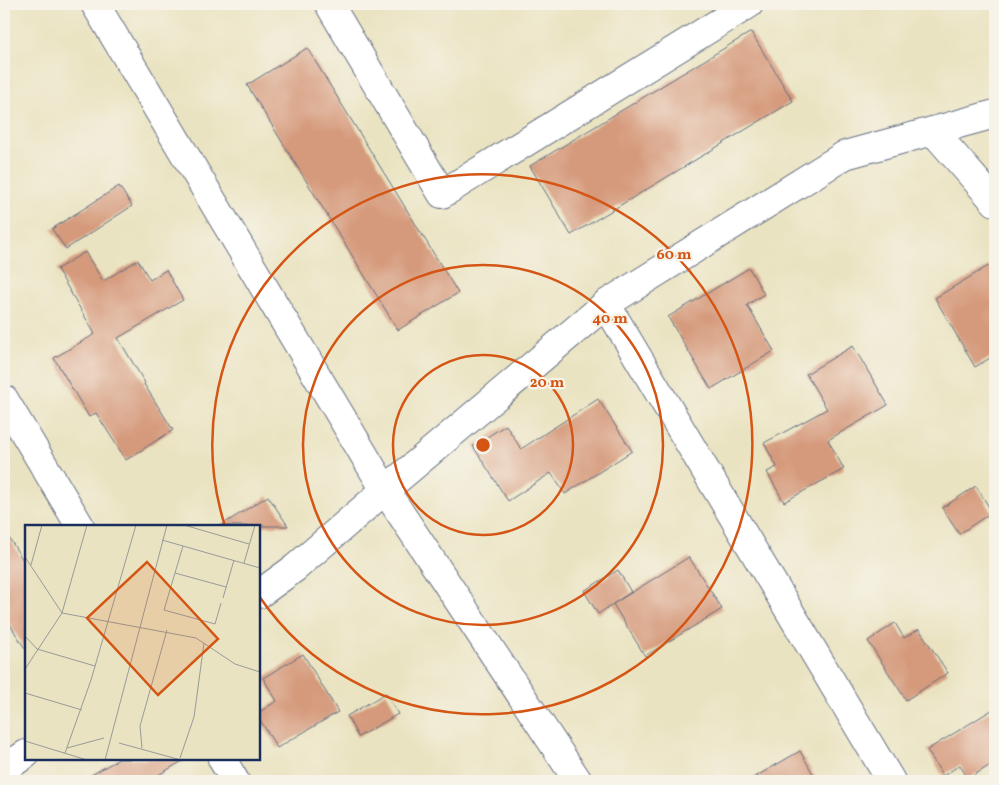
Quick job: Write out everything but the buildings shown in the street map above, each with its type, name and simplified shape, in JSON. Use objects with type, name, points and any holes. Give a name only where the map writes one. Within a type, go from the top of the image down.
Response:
[{"type":"street","points":[[95,4],[385,490],[578,781]]},
{"type":"street","points":[[329,4],[442,194],[750,4]]},
{"type":"street","points":[[260,593],[295,568],[606,304],[845,155],[995,114]]},
{"type":"street","points":[[933,131],[995,202]]},
{"type":"street","points":[[606,304],[891,781]]},
{"type":"street","points":[[4,399],[79,525]]},
{"type":"street","points":[[4,769],[25,755]]},
{"type":"street","points":[[223,760],[235,781]]}]
